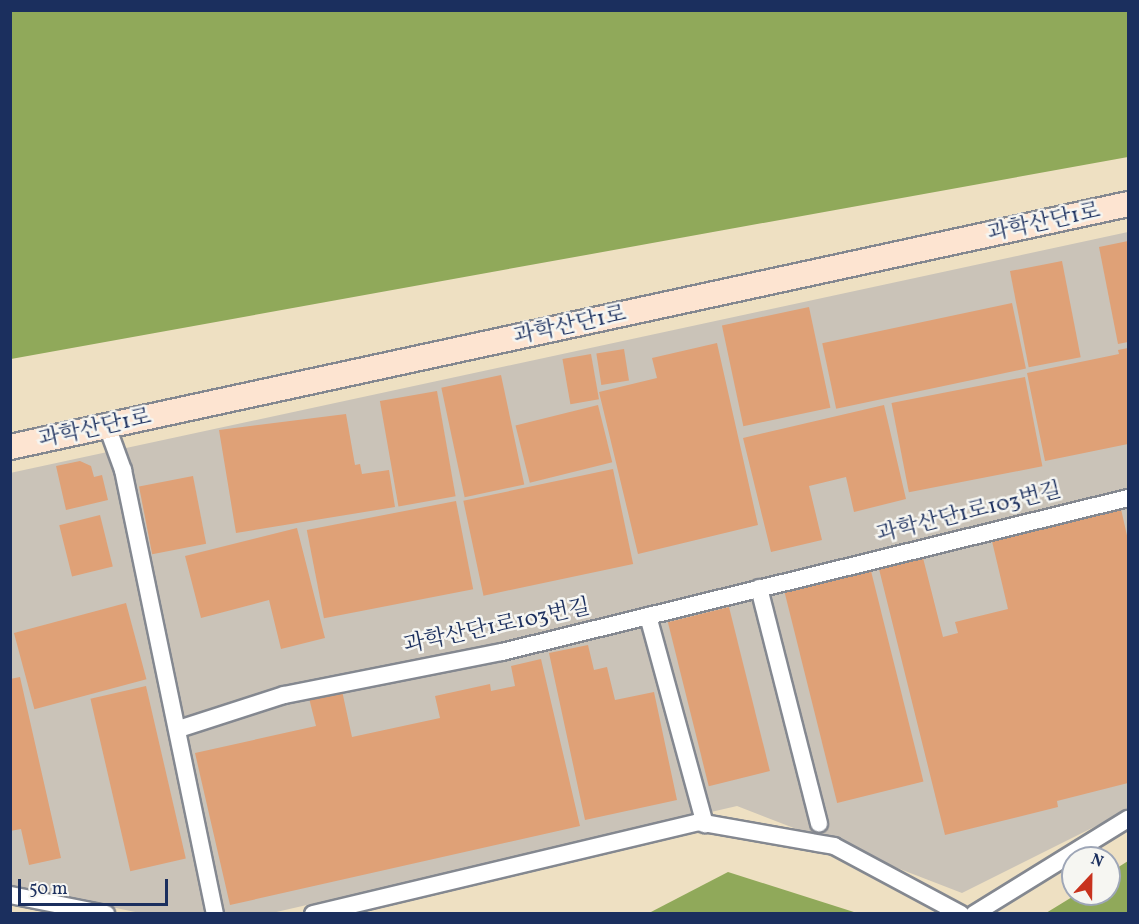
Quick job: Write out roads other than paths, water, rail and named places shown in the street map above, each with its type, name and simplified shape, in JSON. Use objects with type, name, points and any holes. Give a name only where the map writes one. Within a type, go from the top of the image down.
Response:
[{"type":"main road","name":"과학산단1로","points":[[10,447],[1128,204]]},
{"type":"street","points":[[107,426],[123,470],[179,729],[215,914]]},
{"type":"street","name":"과학산단1로103번길","points":[[179,729],[284,695],[502,652],[1128,498]]},
{"type":"street","points":[[759,588],[819,823]]},
{"type":"street","points":[[648,616],[705,824]]},
{"type":"street","points":[[974,914],[1128,819]]},
{"type":"street","points":[[314,914],[705,824],[834,846],[961,914]]},
{"type":"street","points":[[10,895],[106,914]]}]
